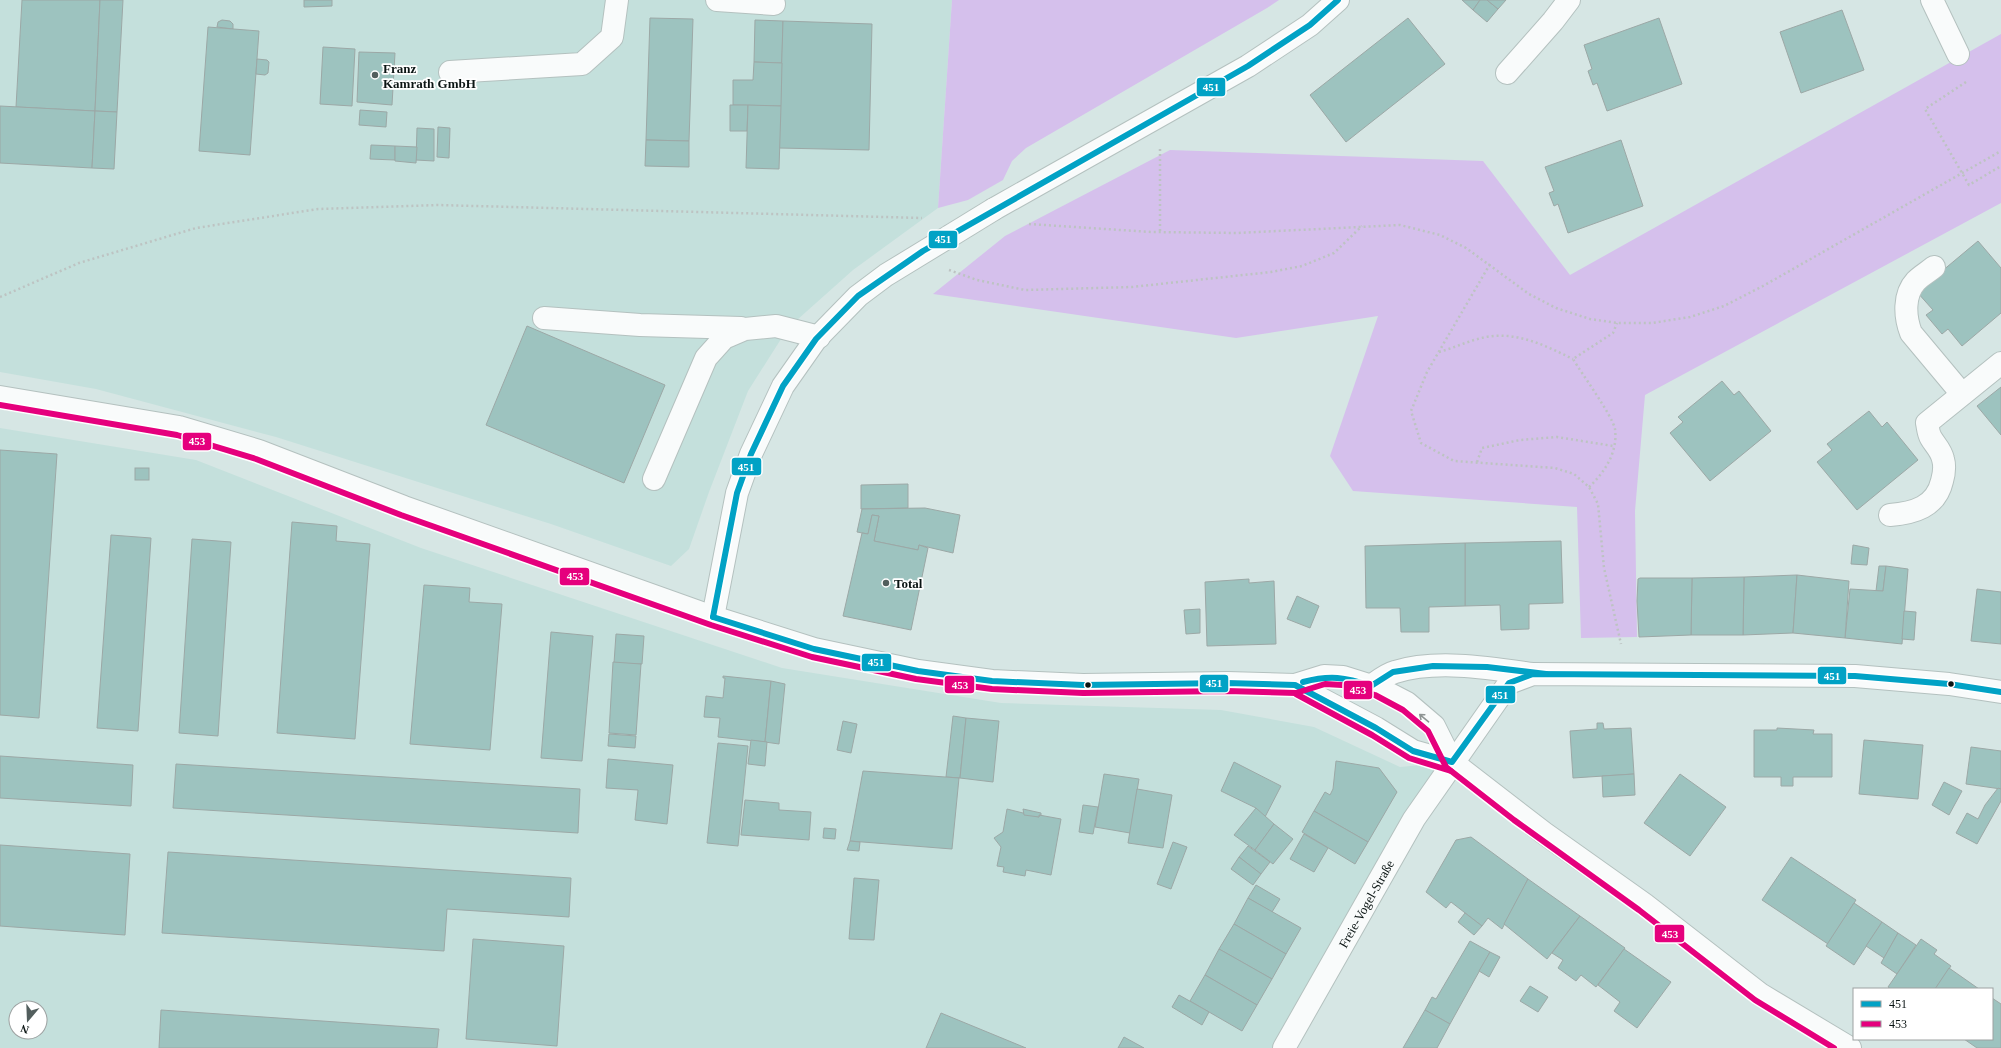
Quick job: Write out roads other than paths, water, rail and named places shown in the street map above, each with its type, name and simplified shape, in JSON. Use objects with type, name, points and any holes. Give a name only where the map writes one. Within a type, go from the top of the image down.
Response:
[{"type":"street","points":[[450,72],[582,64],[612,37],[617,0]]},
{"type":"street","points":[[717,0],[774,4]]},
{"type":"street","points":[[713,617],[737,493],[751,454],[783,386],[819,337],[858,296],[886,275],[923,251],[994,209],[1248,66],[1310,25],[1338,0]]},
{"type":"street","points":[[1507,73],[1553,21],[1569,0]]},
{"type":"street","points":[[1932,0],[1958,54]]},
{"type":"street","points":[[1934,267],[1916,281],[1910,289],[1906,312],[1907,322],[1911,333],[1962,394]]},
{"type":"street","points":[[544,318],[640,325],[745,329],[776,326],[819,337]]},
{"type":"street","points":[[654,478],[706,358],[724,338],[745,329]]},
{"type":"street","points":[[1890,515],[1909,514],[1923,508],[1933,501],[1940,490],[1944,474],[1943,459],[1939,448],[1930,436],[1927,422],[2001,363]]},
{"type":"street","points":[[0,397],[179,427],[259,451],[404,507],[713,617],[814,649],[918,671],[992,681],[1083,685],[1227,683],[1296,685],[1324,676],[1343,677],[1378,688],[1407,703],[1434,726],[1452,762]]},
{"type":"street","points":[[1371,686],[1393,672],[1433,666],[1487,668],[1533,674],[1855,676],[1949,684],[2001,692]]},
{"type":"street","name":"Freie-Vogel-Straße","points":[[1284,1048],[1414,819],[1452,762],[1509,683],[1533,674]]},
{"type":"street","points":[[1296,685],[1376,728],[1413,751],[1452,762],[1544,832],[1644,904],[1760,994],[1850,1048]]},
{"type":"place","name":"Franz Kamrath GmbH","points":[[375,75]]},
{"type":"place","name":"Total","points":[[886,583]]}]
